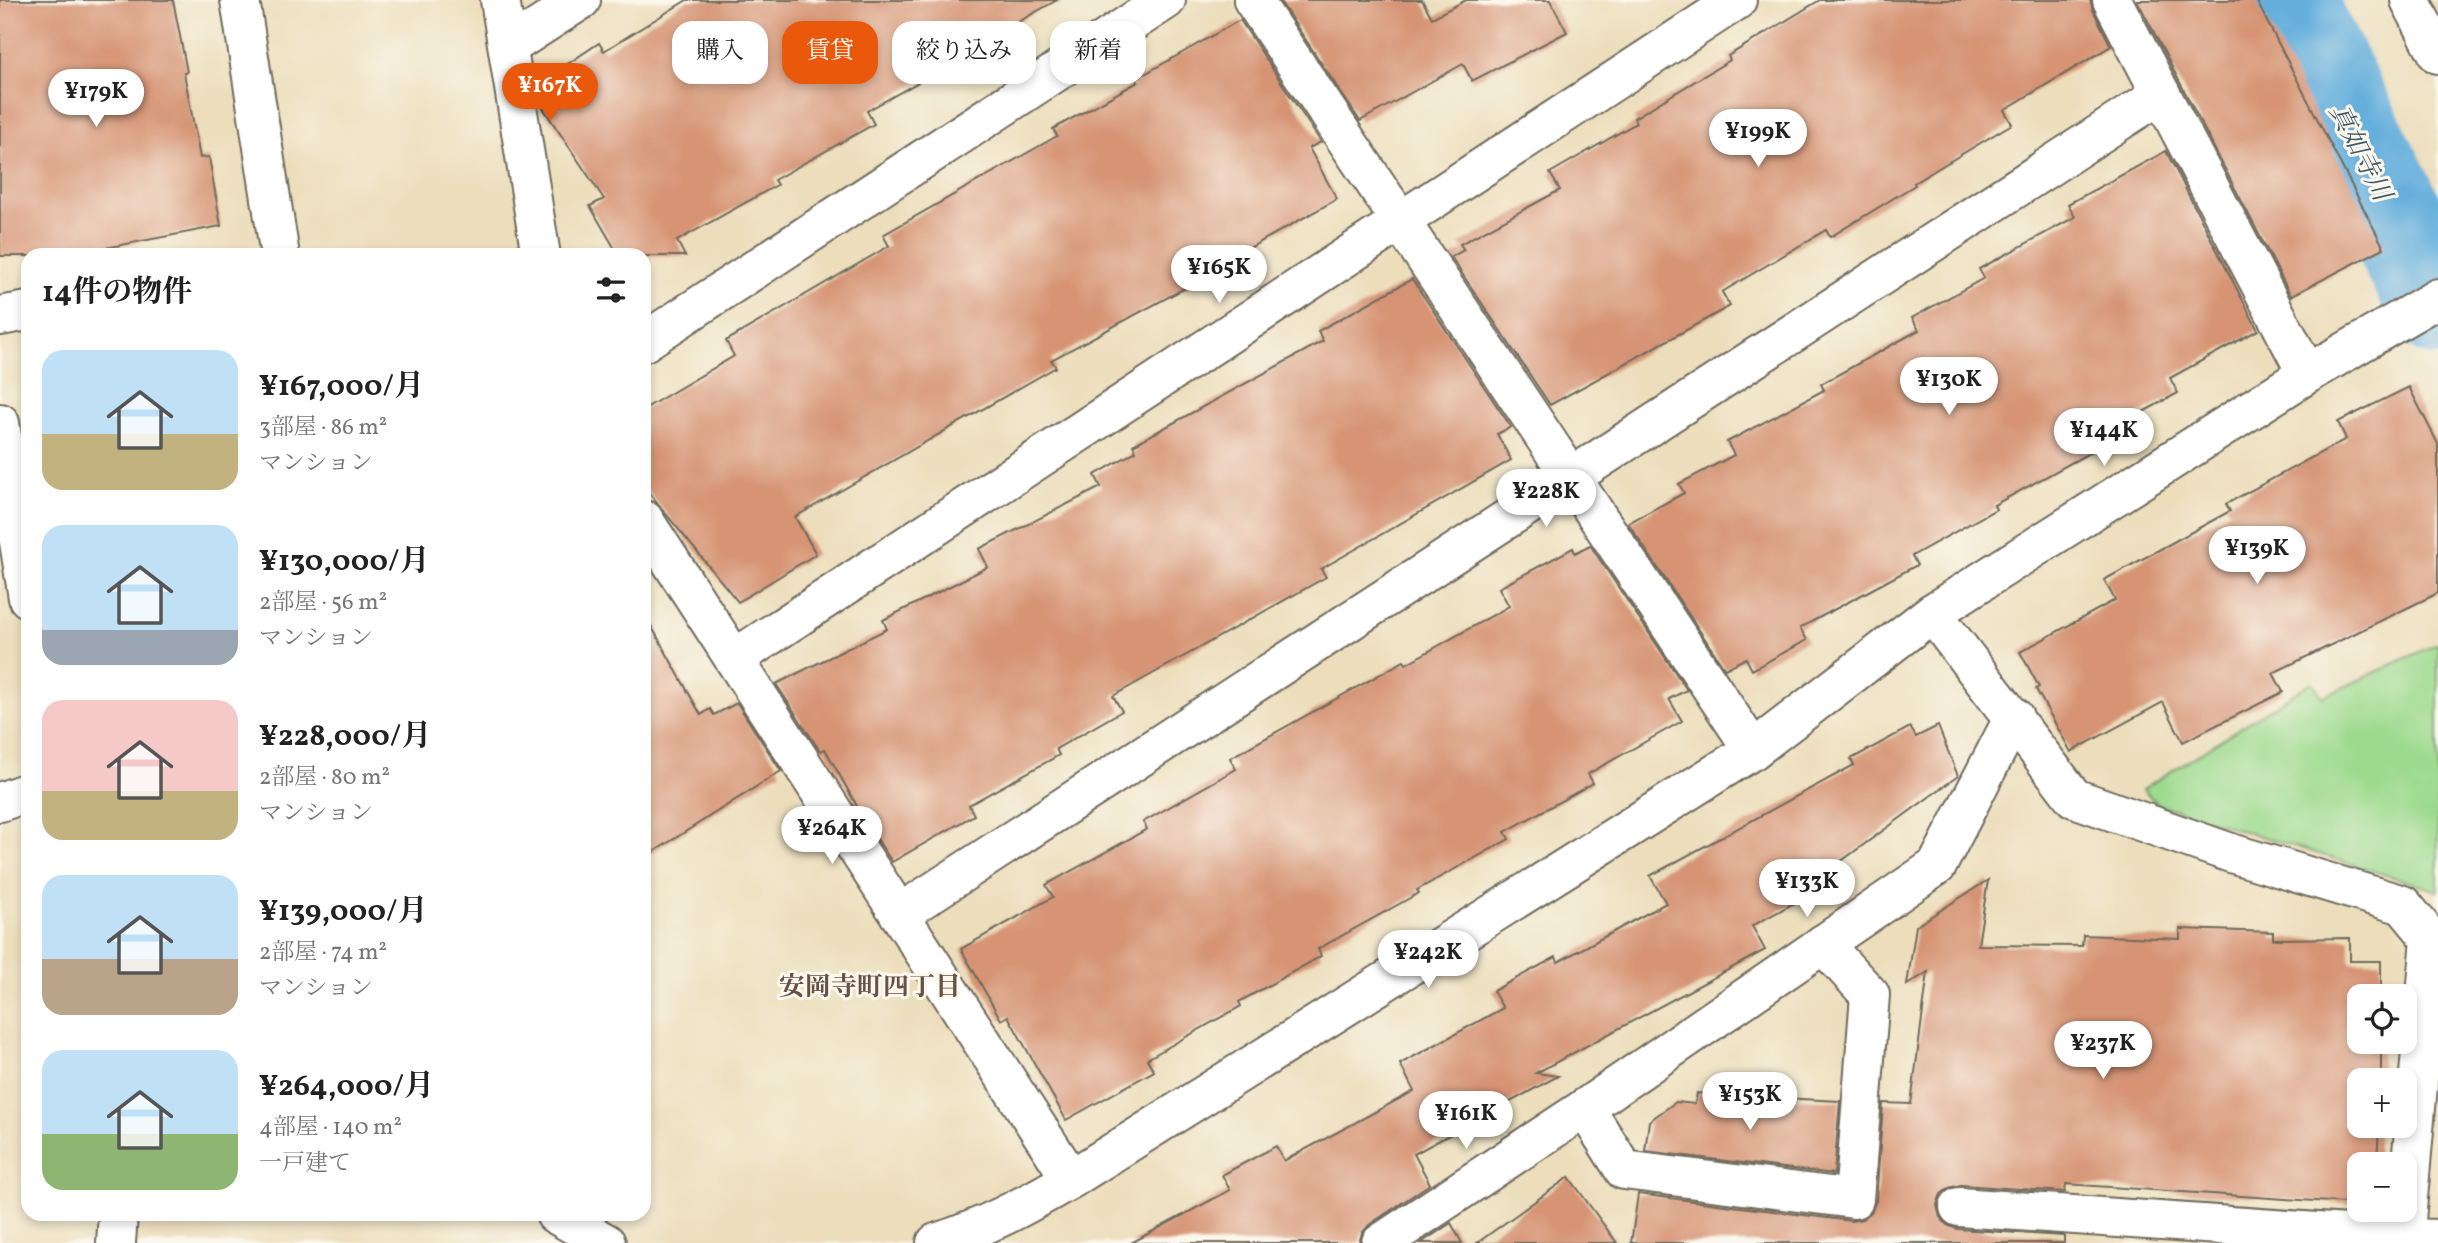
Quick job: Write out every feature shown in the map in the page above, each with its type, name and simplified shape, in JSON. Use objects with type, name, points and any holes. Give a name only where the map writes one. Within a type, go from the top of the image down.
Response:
[{"type":"street","points":[[240,0],[279,248]]},
{"type":"street","points":[[500,0],[540,248]]},
{"type":"street","points":[[508,47],[581,0]]},
{"type":"street","points":[[651,337],[1166,0]]},
{"type":"street","points":[[1253,0],[1753,750]]},
{"type":"street","points":[[734,659],[1737,0]]},
{"type":"street","points":[[2112,0],[2307,374]]},
{"type":"street","points":[[2410,0],[2438,54]]},
{"type":"street","points":[[899,914],[2161,94]]},
{"type":"street","points":[[936,1243],[1015,1211],[1071,1180],[1753,750],[1932,612],[2307,374],[2438,299]]},
{"type":"street","points":[[0,317],[21,312]]},
{"type":"street","points":[[0,423],[21,554]]},
{"type":"street","points":[[651,531],[1071,1180]]},
{"type":"street","points":[[1932,612],[2074,798],[2231,853],[2403,905],[2431,939],[2432,1001],[2416,1240],[1959,1208]]},
{"type":"street","points":[[1381,1243],[1585,1108],[1937,866],[2014,717]]},
{"type":"street","points":[[0,802],[21,794]]},
{"type":"street","points":[[1585,1108],[1624,1170],[1854,1199],[1870,995],[1823,944]]},
{"type":"street","points":[[116,1243],[118,1221]]},
{"type":"street","points":[[567,1221],[606,1243]]},
{"type":"green space","points":[[2438,643],[2438,891],[2157,804],[2143,789],[2312,682],[2323,697]]},
{"type":"building","points":[[0,0],[173,0],[200,158],[209,157],[221,226],[105,248],[21,248],[21,256],[0,256]]},
{"type":"building","points":[[687,0],[1057,0],[1020,21],[892,21],[892,84],[915,84],[867,111],[874,124],[774,180],[777,185],[677,241],[685,256],[651,256],[651,248],[614,248],[590,206],[604,199],[539,102],[536,85],[599,43],[604,51]]},
{"type":"building","points":[[1279,0],[1422,0],[1432,18],[1466,0],[1550,0],[1567,32],[1472,81],[1463,64],[1360,121]]},
{"type":"building","points":[[1820,0],[2090,0],[2111,46],[2004,110],[2012,124],[1830,237],[1826,230],[1722,292],[1730,306],[1550,405],[1451,257],[1464,250],[1460,244],[1560,190],[1550,173],[1636,123],[1634,118],[1730,60],[1728,56]]},
{"type":"building","points":[[2137,0],[2256,0],[2384,248],[2291,296]]},
{"type":"building","points":[[1240,20],[1321,142],[1309,148],[1337,199],[1237,255],[1239,259],[1051,360],[1056,367],[795,517],[816,554],[738,602],[651,496],[651,405],[734,356],[726,341],[889,246],[883,235],[1057,136],[1053,129],[1134,84],[1146,84],[1146,73]]},
{"type":"building","points":[[2166,151],[2258,330],[2170,378],[2178,393],[2086,443],[2091,452],[1994,505],[1996,509],[1912,556],[1917,565],[1800,628],[1807,640],[1752,670],[1746,658],[1725,669],[1628,523],[1684,493],[1679,484],[1734,455],[1727,442],[1824,390],[1821,384],[1919,330],[1912,318],[1984,278],[1979,269],[2075,217],[2068,204]]},
{"type":"building","points":[[1412,279],[1511,427],[1497,434],[1511,460],[1321,569],[1326,577],[1113,696],[1122,711],[1056,749],[1059,755],[969,805],[974,815],[892,862],[867,824],[825,749],[820,751],[776,684],[887,629],[883,620],[988,567],[979,549],[1101,487],[1095,475],[1136,451],[1133,445],[1323,341],[1318,331]]},
{"type":"building","points":[[2409,387],[2438,444],[2438,593],[2273,673],[2283,692],[2183,742],[2163,702],[2071,752],[2036,689],[2039,687],[2020,652],[2115,600],[2104,580],[2230,511],[2226,504],[2346,439],[2338,422]]},
{"type":"building","points":[[1590,545],[1687,690],[1669,699],[1682,721],[1588,774],[1593,783],[1505,832],[1509,839],[1318,949],[1321,956],[1239,1002],[1241,1006],[1147,1059],[1154,1071],[1066,1120],[1008,1016],[1001,1020],[961,949],[1053,897],[1046,885],[1147,829],[1143,822],[1236,769],[1230,758],[1509,606],[1499,588],[1573,548],[1575,553]]},
{"type":"building","points":[[651,626],[701,715],[710,709],[714,715],[737,703],[781,771],[651,854]]},
{"type":"building","points":[[1938,726],[1958,776],[1825,873],[1844,876],[1752,926],[1765,950],[1536,1073],[1558,1076],[1414,1154],[1430,1184],[1369,1225],[1362,1233],[1359,1243],[1131,1243],[1230,1190],[1222,1175],[1276,1146],[1284,1161],[1414,1091],[1400,1064],[1503,1008],[1493,991],[1556,957],[1558,962],[1666,903],[1650,876],[1854,765],[1851,759],[1910,727],[1916,737]]},
{"type":"building","points":[[1988,880],[1978,945],[2082,946],[2083,935],[2180,939],[2180,929],[2273,932],[2273,939],[2350,938],[2350,961],[2381,961],[2381,984],[2347,984],[2347,1054],[2381,1054],[2381,1068],[2347,1068],[2347,1138],[2378,1138],[2378,1152],[2347,1152],[2347,1203],[2066,1184],[2065,1192],[1961,1185],[1949,1188],[1941,1194],[1937,1205],[1940,1217],[1947,1225],[1957,1229],[2064,1236],[2064,1243],[1631,1243],[1638,1194],[1851,1221],[1862,1219],[1871,1212],[1876,1201],[1883,1103],[1911,1104],[1928,972],[1907,985],[1916,926]]},
{"type":"building","points":[[1697,1093],[1762,1101],[1759,1097],[1840,1101],[1834,1174],[1645,1151],[1649,1121],[1676,1102],[1695,1104]]},
{"type":"building","points":[[1569,1177],[1617,1243],[1477,1243]]},
{"type":"building","points":[[1451,1223],[1462,1243],[1421,1243]]},
{"type":"waterway","name":"真如寺川","points":[[2284,0],[2438,305]]},
{"type":"district","name":"安岡寺町四丁目","points":[[870,986]]}]
